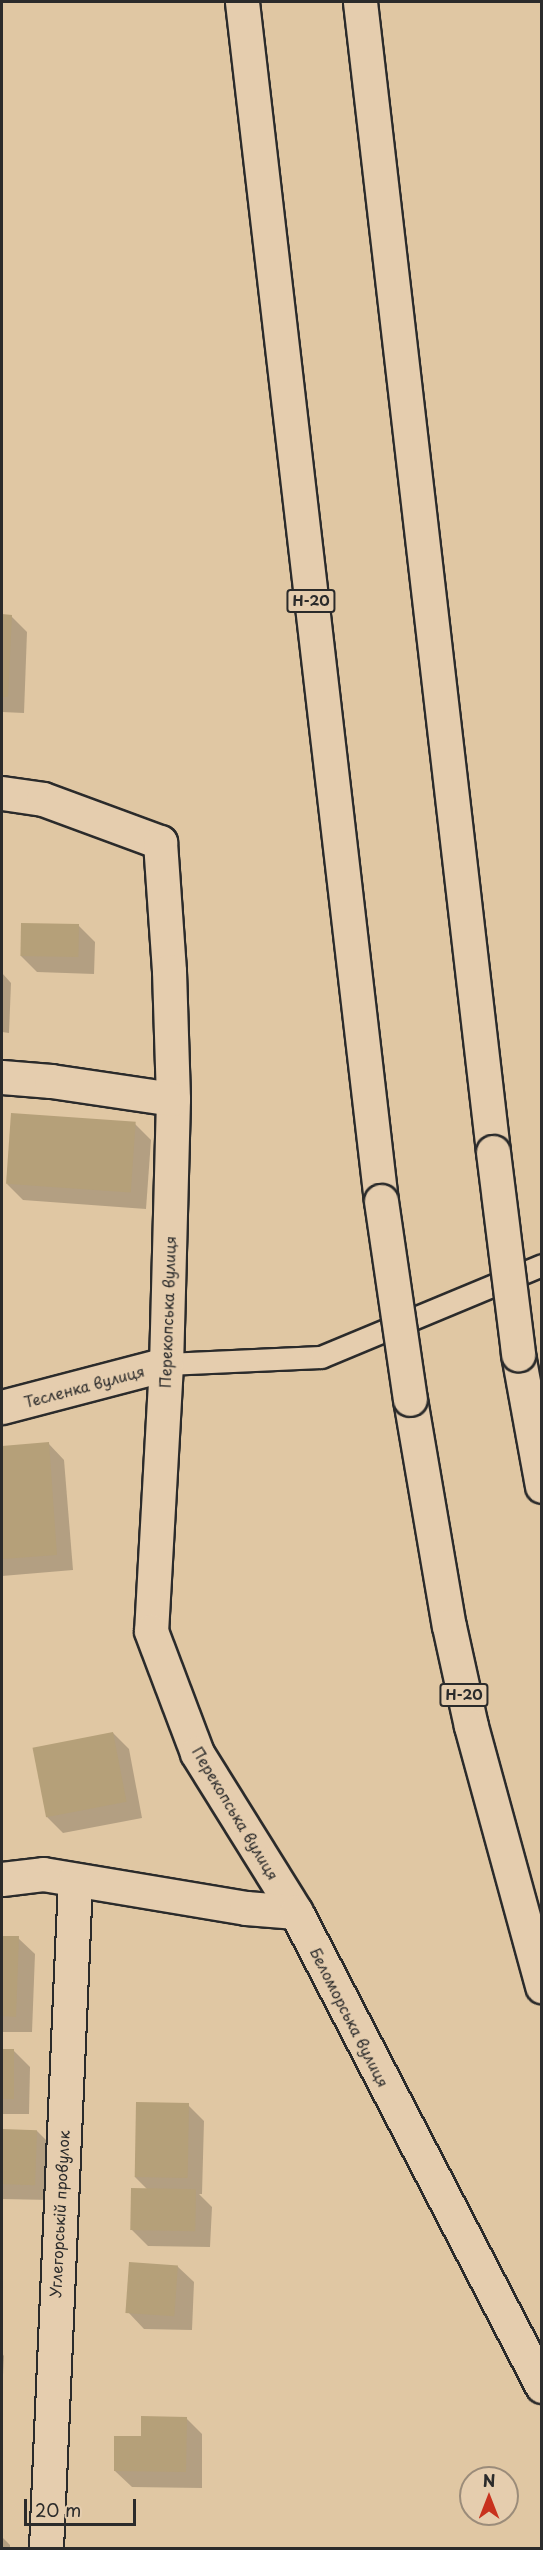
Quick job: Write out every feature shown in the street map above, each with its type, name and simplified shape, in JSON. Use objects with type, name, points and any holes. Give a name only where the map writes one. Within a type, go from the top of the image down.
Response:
[{"type":"main road","name":"Н-20","points":[[242,2],[381,1201],[410,1399],[449,1626],[461,1682],[542,1986]]},
{"type":"main road","points":[[360,2],[493,1152],[518,1354],[542,1486]]},
{"type":"main road","name":"Перекопська вулиця","points":[[2,793],[43,799],[160,842],[169,971],[172,1099],[166,1364],[151,1631],[197,1753],[296,1912]]},
{"type":"main road","points":[[2,1077],[51,1081],[172,1099]]},
{"type":"main road","name":"Тесленка вулиця","points":[[2,1407],[166,1364]]},
{"type":"main road","points":[[2,1879],[42,1874],[246,1908],[296,1912]]},
{"type":"main road","name":"Углегорськiй провулок","points":[[46,2548],[75,1880]]},
{"type":"main road","name":"Беломорська вулиця","points":[[296,1912],[542,2386]]},
{"type":"lane","points":[[166,1364],[321,1357],[542,1265]]},
{"type":"building","points":[[2,614],[12,615],[8,697],[2,697]]},
{"type":"building","points":[[21,923],[79,924],[78,957],[20,956]]},
{"type":"building","points":[[11,1113],[136,1122],[131,1193],[6,1184]]},
{"type":"building","points":[[49,1442],[57,1555],[2,1559],[2,1446]]},
{"type":"building","points":[[113,1732],[127,1802],[46,1817],[33,1748]]},
{"type":"building","points":[[2,1936],[19,1936],[16,2017],[2,2016]]},
{"type":"building","points":[[2,2049],[14,2049],[14,2099],[2,2099]]},
{"type":"building","points":[[136,2102],[189,2103],[188,2178],[135,2177]]},
{"type":"building","points":[[2,2129],[37,2130],[35,2185],[2,2184]]},
{"type":"building","points":[[131,2188],[196,2189],[195,2231],[130,2230]]},
{"type":"building","points":[[129,2262],[178,2265],[174,2316],[125,2313]]},
{"type":"building","points":[[141,2416],[187,2417],[186,2472],[114,2471],[114,2436],[141,2436]]}]
